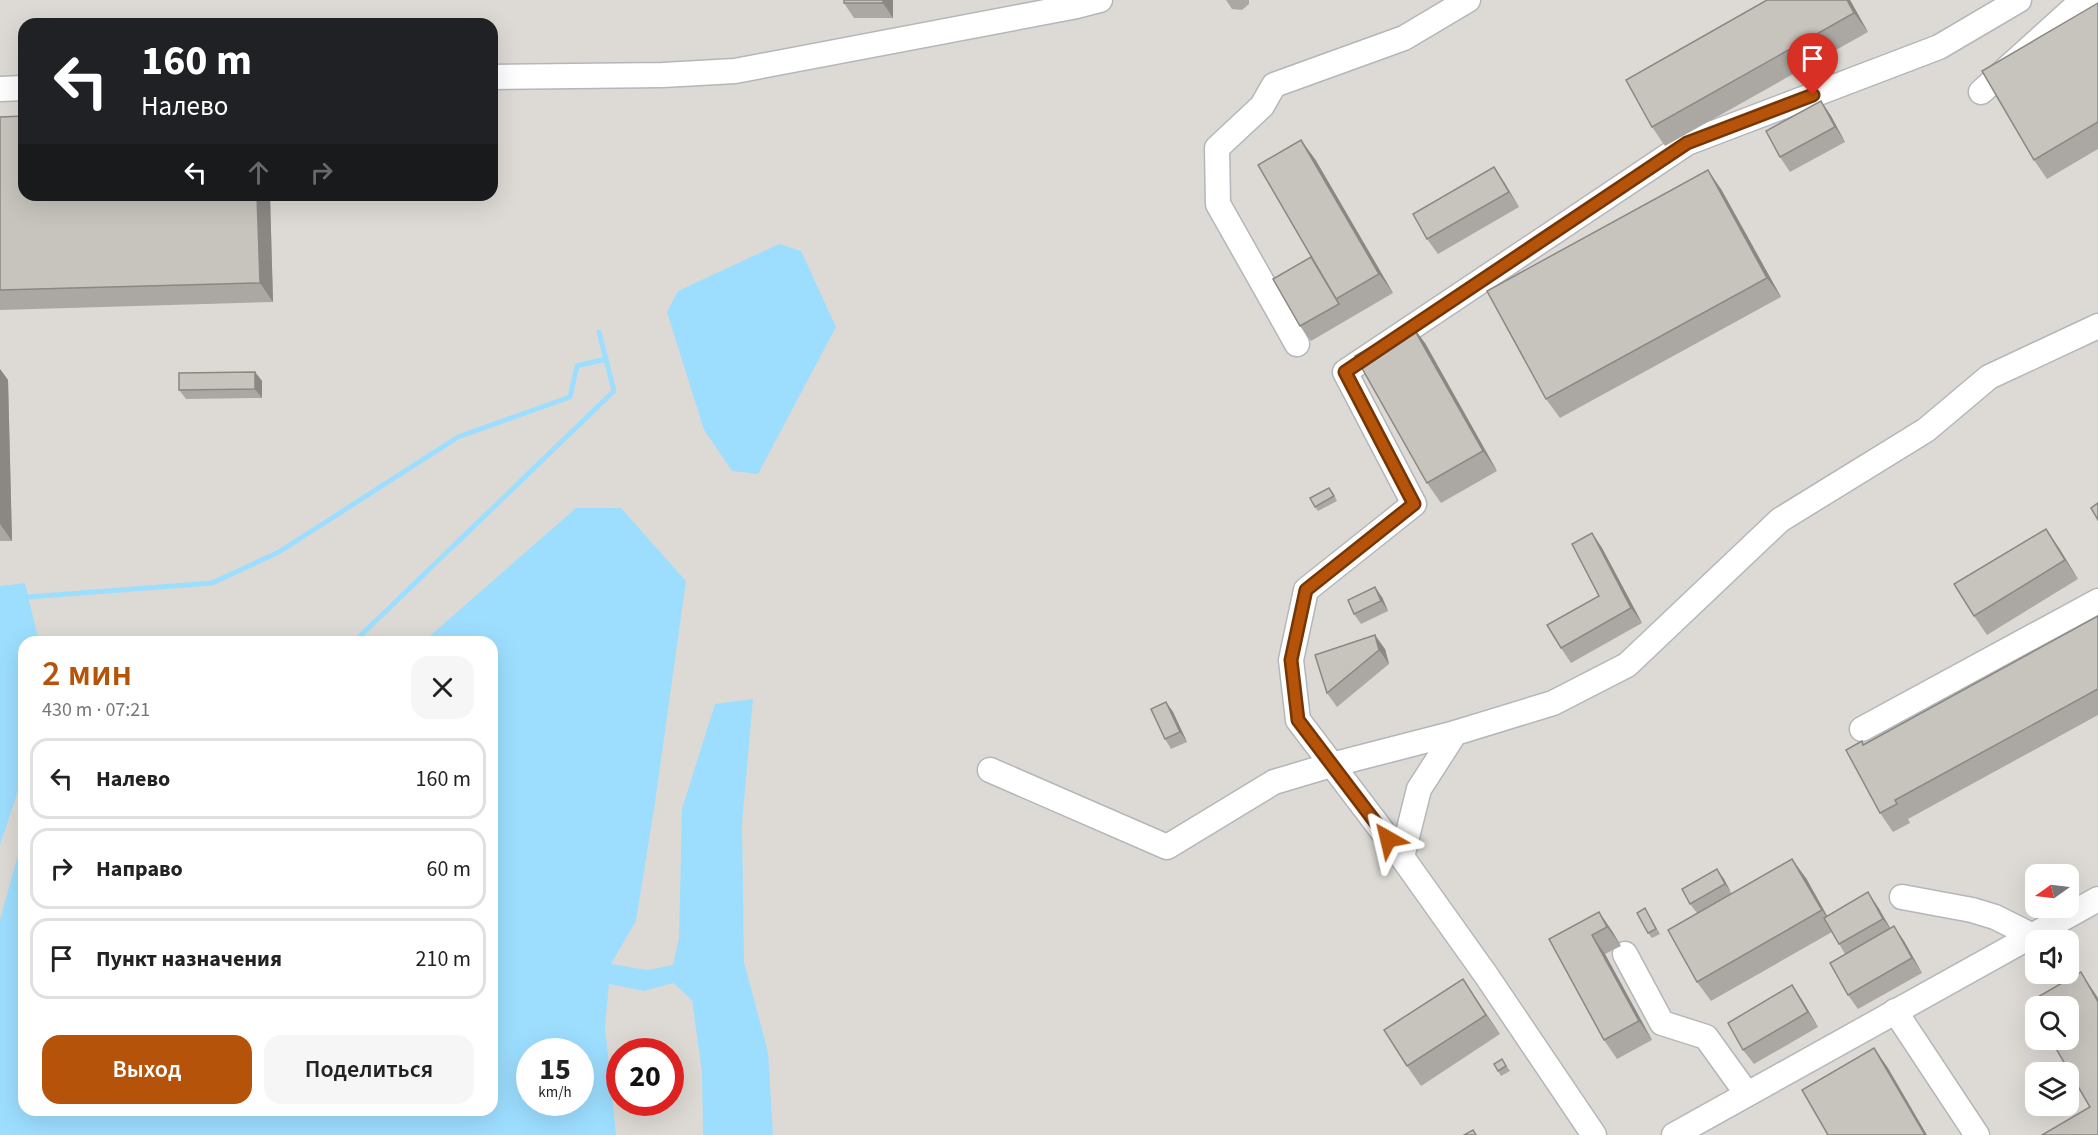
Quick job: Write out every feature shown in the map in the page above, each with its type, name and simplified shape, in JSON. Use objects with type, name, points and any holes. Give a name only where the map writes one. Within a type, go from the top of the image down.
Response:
[{"type":"lane","points":[[498,77],[663,75],[735,70],[1100,0]]},
{"type":"lane","points":[[1297,344],[1218,204],[1217,148],[1262,106],[1274,85],[1404,38],[1468,0]]},
{"type":"lane","points":[[1981,92],[2073,9],[2087,0]]},
{"type":"lane","points":[[1594,1135],[1493,985],[1402,857],[1298,720],[1291,660],[1306,590],[1414,504],[1345,372],[1687,143],[1939,47],[2017,1]]},
{"type":"lane","points":[[0,89],[18,88]]},
{"type":"lane","points":[[990,770],[1167,847],[1274,782],[1455,733],[1553,703],[1627,665],[1780,520],[1926,430],[1989,377],[2098,326]]},
{"type":"lane","points":[[1862,729],[2098,601]]},
{"type":"lane","points":[[1402,857],[1419,789],[1455,733]]},
{"type":"lane","points":[[1902,897],[1972,910],[1995,917],[2025,932]]},
{"type":"lane","points":[[2040,930],[2098,899]]},
{"type":"lane","points":[[1674,1135],[2025,938]]},
{"type":"lane","points":[[1625,954],[1662,1023],[1706,1037],[1747,1094]]},
{"type":"lane","points":[[1895,1011],[1977,1135]]},
{"type":"shaded area","points":[[0,0],[2098,0],[2098,1135],[0,1135]]},
{"type":"water","points":[[779,244],[801,251],[836,327],[758,474],[732,471],[704,430],[667,312],[678,291]]},
{"type":"water","points":[[576,508],[621,508],[686,581],[636,921],[611,964],[647,970],[673,965],[679,938],[682,809],[715,704],[753,699],[742,824],[744,962],[768,1052],[773,1135],[703,1135],[702,1072],[692,1000],[673,983],[644,991],[609,984],[605,1026],[606,1116],[614,1116],[616,1135],[0,1135],[0,920],[18,855],[18,1116],[498,1116],[498,636],[430,636]]},
{"type":"water","points":[[25,583],[38,636],[18,636],[18,791],[0,845],[0,586]]},
{"type":"building","points":[[844,0],[883,0],[883,3],[844,3]]},
{"type":"building","points":[[1767,0],[1847,0],[1854,13],[1652,127],[1626,80]]},
{"type":"building","points":[[2098,3],[2098,122],[2034,160],[1982,71]]},
{"type":"building","points":[[1821,101],[1835,127],[1780,157],[1766,131]]},
{"type":"building","points":[[18,116],[18,201],[257,201],[260,283],[0,290],[0,117]]},
{"type":"building","points":[[1301,140],[1379,274],[1336,299],[1258,165]]},
{"type":"building","points":[[1494,167],[1509,192],[1427,239],[1413,214]]},
{"type":"building","points":[[1708,170],[1767,278],[1546,399],[1487,291]]},
{"type":"building","points":[[1311,257],[1339,304],[1300,326],[1273,279]]},
{"type":"building","points":[[1411,324],[1483,451],[1427,483],[1355,356]]},
{"type":"building","points":[[255,372],[255,389],[179,390],[179,373]]},
{"type":"building","points":[[1329,488],[1334,496],[1315,507],[1310,498]]},
{"type":"building","points":[[2098,503],[2098,520],[2091,508]]},
{"type":"building","points":[[2046,529],[2065,560],[1974,616],[1954,584]]},
{"type":"building","points":[[1592,533],[1631,608],[1561,648],[1547,625],[1599,596],[1572,544]]},
{"type":"building","points":[[1375,587],[1381,601],[1354,614],[1348,600]]},
{"type":"building","points":[[2098,616],[2098,689],[1895,800],[1897,804],[1880,813],[1846,750],[1862,741],[1863,745]]},
{"type":"building","points":[[1375,635],[1379,650],[1327,693],[1315,655]]},
{"type":"building","points":[[1166,702],[1180,732],[1165,739],[1151,709]]},
{"type":"building","points":[[1792,859],[1822,910],[1697,982],[1668,930]]},
{"type":"building","points":[[1717,869],[1725,884],[1690,904],[1682,889]]},
{"type":"building","points":[[1868,892],[1883,919],[1839,944],[1824,918]]},
{"type":"building","points":[[1645,908],[1656,929],[1648,933],[1637,913]]},
{"type":"building","points":[[1599,912],[1607,927],[1592,935],[1639,1021],[1604,1040],[1549,939]]},
{"type":"building","points":[[1894,926],[1912,958],[1848,995],[1830,963]]},
{"type":"building","points":[[2081,972],[2098,1002],[2098,1135],[2042,1135],[2075,1116],[2079,1116],[2079,1113],[2090,1107],[2079,1088],[2079,1062],[2064,1062],[2057,1050],[2079,1050],[2079,996],[2039,996],[2060,984],[2079,984]]},
{"type":"building","points":[[1463,979],[1486,1015],[1407,1066],[1384,1030]]},
{"type":"building","points":[[1792,985],[1808,1012],[1743,1050],[1728,1023]]},
{"type":"building","points":[[1874,1048],[1925,1135],[1828,1135],[1802,1090]]},
{"type":"building","points":[[1502,1059],[1506,1066],[1498,1071],[1494,1064]]},
{"type":"building","points":[[1473,1130],[1476,1135],[1464,1135]]},
{"type":"waterway","points":[[360,636],[614,391],[599,332]]},
{"type":"waterway","points":[[28,597],[212,583],[279,552],[458,437],[570,397],[577,366],[606,359]]},
{"type":"route","points":[[1388,839],[1298,720],[1291,660],[1306,590],[1414,504],[1345,372],[1687,143],[1813,95]]}]
